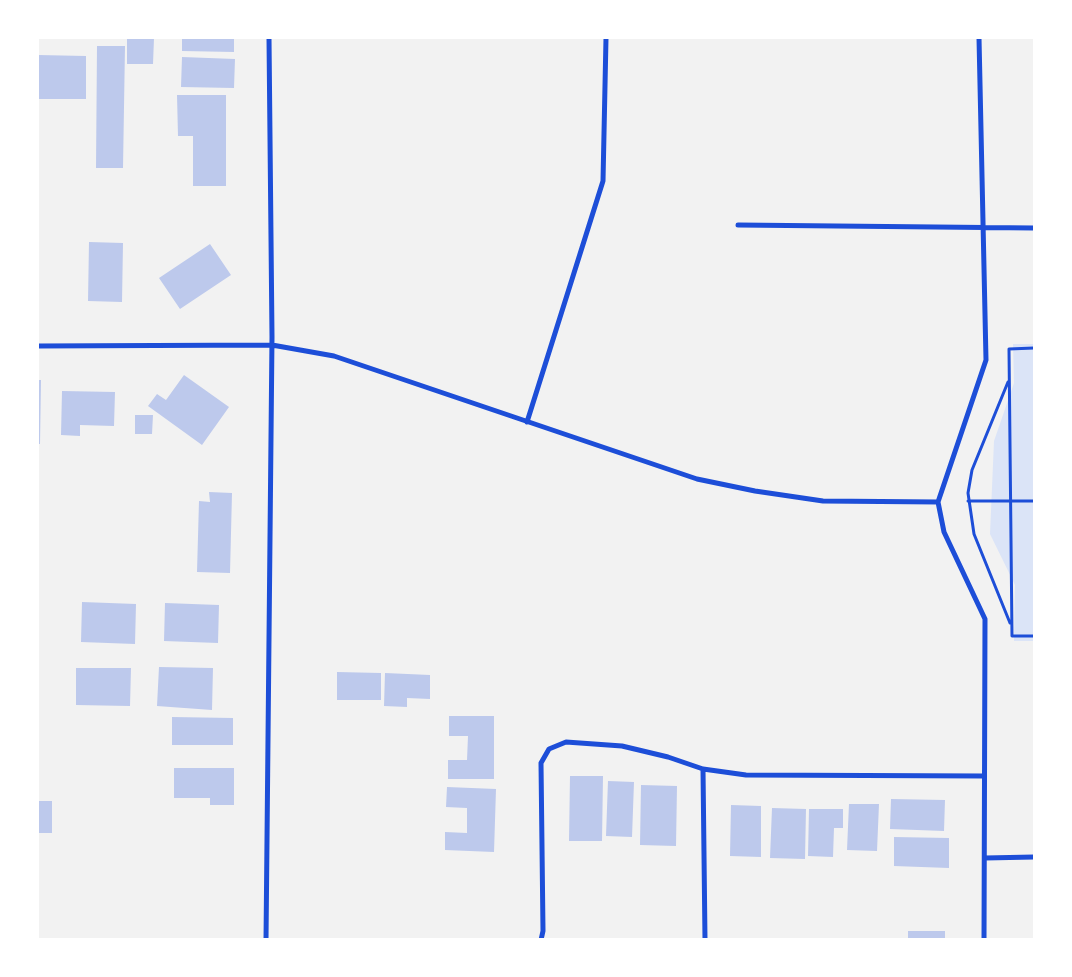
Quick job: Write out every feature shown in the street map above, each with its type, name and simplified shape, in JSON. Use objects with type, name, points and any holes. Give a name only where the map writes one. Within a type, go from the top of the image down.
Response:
[{"type":"street","points":[[266,940],[272,345],[269,38]]},
{"type":"street","points":[[527,422],[603,181],[606,38]]},
{"type":"street","points":[[980,38],[982,228],[986,360],[938,502],[944,532],[986,619],[984,940]]},
{"type":"street","points":[[738,225],[1034,228]]},
{"type":"street","points":[[38,346],[272,345],[334,356],[697,479],[755,491],[823,501],[938,502]]},
{"type":"street","points":[[540,940],[543,931],[541,763],[549,749],[566,742],[622,746],[668,757],[703,769],[746,775],[984,776]]},
{"type":"street","points":[[703,769],[705,940]]},
{"type":"street","points":[[985,858],[1034,857]]},
{"type":"path","points":[[1012,636],[1009,349],[1034,348]]},
{"type":"path","points":[[1009,369],[1005,393],[972,470],[968,501],[974,534],[1009,617],[1012,636]]},
{"type":"path","points":[[968,501],[1034,501]]},
{"type":"path","points":[[1012,636],[1034,636]]},
{"type":"shaded area","points":[[1013,344],[1034,344],[1034,641],[1014,641],[1015,585],[990,534],[994,441],[1014,383]]},
{"type":"building","points":[[127,38],[154,38],[153,64],[127,64]]},
{"type":"building","points":[[182,38],[234,38],[234,52],[182,51]]},
{"type":"building","points":[[97,46],[125,46],[123,168],[96,168]]},
{"type":"building","points":[[38,55],[86,56],[86,99],[38,99]]},
{"type":"building","points":[[182,57],[235,59],[234,88],[181,87]]},
{"type":"building","points":[[177,95],[226,95],[226,186],[193,186],[193,136],[178,136]]},
{"type":"building","points":[[89,242],[123,243],[122,302],[88,301]]},
{"type":"building","points":[[210,244],[231,275],[180,309],[159,278]]},
{"type":"building","points":[[184,375],[229,407],[202,445],[148,406],[157,394],[166,400]]},
{"type":"building","points":[[38,380],[41,380],[40,444],[38,444]]},
{"type":"building","points":[[62,391],[115,392],[114,426],[80,425],[80,436],[61,435]]},
{"type":"building","points":[[135,415],[153,415],[152,434],[135,434]]},
{"type":"building","points":[[209,492],[232,493],[230,573],[197,572],[199,501],[210,502]]},
{"type":"building","points":[[82,602],[136,604],[135,644],[81,642]]},
{"type":"building","points":[[165,603],[219,605],[218,643],[164,641]]},
{"type":"building","points":[[159,667],[213,668],[212,710],[157,706]]},
{"type":"building","points":[[76,668],[131,668],[130,706],[76,705]]},
{"type":"building","points":[[337,672],[381,673],[381,700],[337,700]]},
{"type":"building","points":[[385,673],[430,675],[430,699],[407,698],[407,707],[384,706]]},
{"type":"building","points":[[449,716],[494,716],[494,779],[448,779],[448,760],[467,760],[468,736],[449,736]]},
{"type":"building","points":[[172,717],[233,718],[233,745],[172,745]]},
{"type":"building","points":[[174,768],[234,768],[234,805],[210,805],[210,798],[174,798]]},
{"type":"building","points":[[570,776],[603,776],[602,841],[569,841]]},
{"type":"building","points":[[608,781],[634,782],[632,837],[606,836]]},
{"type":"building","points":[[641,785],[677,786],[676,846],[640,845]]},
{"type":"building","points":[[447,787],[496,789],[494,852],[445,850],[445,832],[467,833],[467,808],[446,807]]},
{"type":"building","points":[[891,799],[945,800],[944,831],[890,829]]},
{"type":"building","points":[[38,801],[52,801],[52,833],[38,833]]},
{"type":"building","points":[[849,804],[879,804],[877,851],[847,850]]},
{"type":"building","points":[[731,805],[761,806],[761,857],[730,856]]},
{"type":"building","points":[[772,808],[806,809],[805,859],[770,858]]},
{"type":"building","points":[[809,809],[843,809],[843,828],[834,828],[833,857],[808,856]]},
{"type":"building","points":[[894,837],[949,838],[949,868],[894,866]]},
{"type":"building","points":[[908,931],[945,931],[945,940],[908,940]]}]
